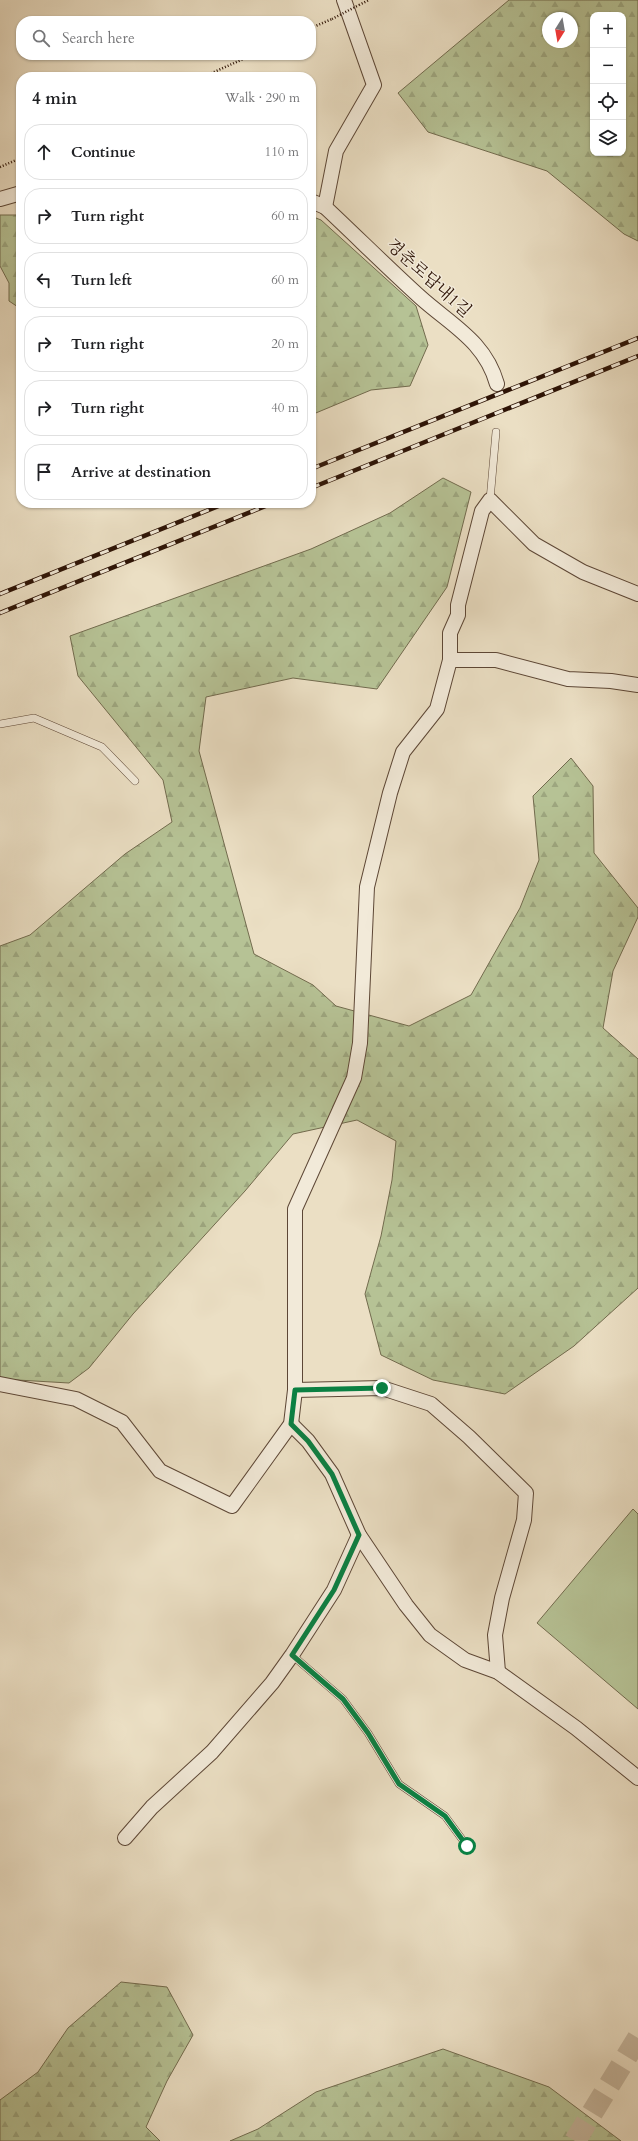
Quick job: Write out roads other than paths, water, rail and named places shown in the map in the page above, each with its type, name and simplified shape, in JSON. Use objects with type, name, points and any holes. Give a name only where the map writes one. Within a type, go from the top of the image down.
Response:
[{"type":"street","points":[[326,207],[336,151],[374,85],[344,0]]},
{"type":"street","points":[[0,198],[16,194]]},
{"type":"street","name":"경춘로답내1길","points":[[316,202],[326,207],[420,298],[462,331],[482,351],[494,372],[498,384]]},
{"type":"street","points":[[0,1384],[76,1399],[122,1422],[160,1471],[232,1506],[291,1424],[295,1390],[295,1209],[354,1078],[360,1043],[367,887],[390,793],[403,752],[437,709],[450,660],[450,633],[458,615],[458,605],[482,511],[490,500],[534,544],[582,572],[638,594]]},
{"type":"street","points":[[450,660],[496,660],[568,679],[612,681],[638,685]]},
{"type":"street","points":[[295,1390],[382,1388],[431,1404],[469,1437],[526,1493],[524,1520],[502,1598],[495,1635],[498,1672]]},
{"type":"street","points":[[291,1424],[308,1441],[332,1474],[359,1535],[406,1606],[430,1635],[465,1660],[498,1672],[576,1728],[638,1778]]},
{"type":"street","points":[[125,1838],[152,1807],[212,1752],[272,1683],[334,1590],[359,1535]]},
{"type":"lane","points":[[490,500],[496,432]]},
{"type":"lane","points":[[0,724],[34,718],[102,747],[135,780]]},
{"type":"lane","points":[[292,1655],[343,1699],[368,1733],[399,1784],[445,1816],[467,1846]]},
{"type":"tunnel","points":[[575,2141],[638,2038]]},
{"type":"railway","points":[[316,467],[638,338]]},
{"type":"railway","points":[[316,486],[638,356]]},
{"type":"railway","points":[[0,594],[214,508]]},
{"type":"railway","points":[[0,613],[261,508]]}]
